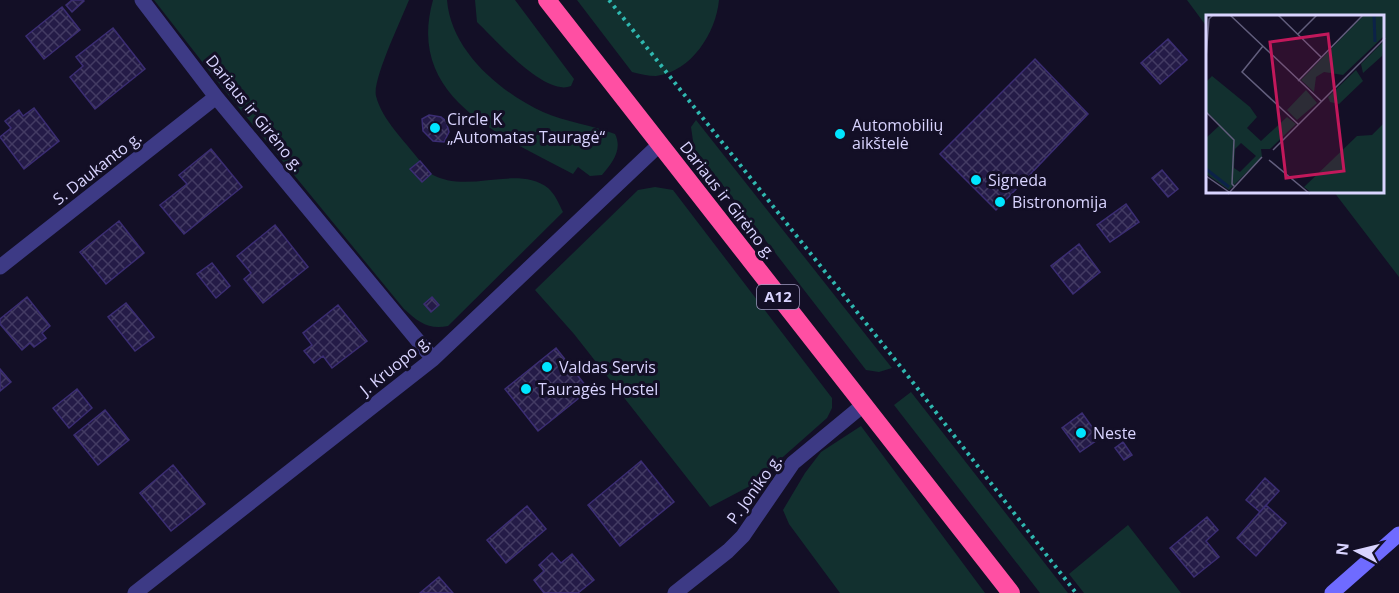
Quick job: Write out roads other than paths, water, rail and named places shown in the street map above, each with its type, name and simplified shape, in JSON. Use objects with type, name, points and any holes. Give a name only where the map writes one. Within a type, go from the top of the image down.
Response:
[{"type":"highway","name":"Dariaus ir Girėno g.","points":[[547,0],[862,406],[1011,593]]},
{"type":"main road","points":[[1332,593],[1399,534]]},
{"type":"street","name":"Dariaus ir Girėno g.","points":[[142,0],[216,96],[433,359]]},
{"type":"street","name":"S. Daukanto g.","points":[[0,267],[216,96]]},
{"type":"street","name":"J. Kruopo g.","points":[[135,593],[433,359],[660,144]]},
{"type":"street","name":"P. Joniko g.","points":[[675,593],[728,551],[743,536],[793,463],[862,406]]},
{"type":"place","name":"Circle K „Automatas Tauragė“","points":[[435,128]]},
{"type":"place","name":"Automobilių aikštelė","points":[[840,134]]},
{"type":"place","name":"Signeda","points":[[976,180]]},
{"type":"place","name":"Bistronomija","points":[[1000,202]]},
{"type":"place","name":"Valdas Servis","points":[[547,367]]},
{"type":"place","name":"Tauragės Hostel","points":[[526,389]]},
{"type":"place","name":"Neste","points":[[1081,433]]}]
